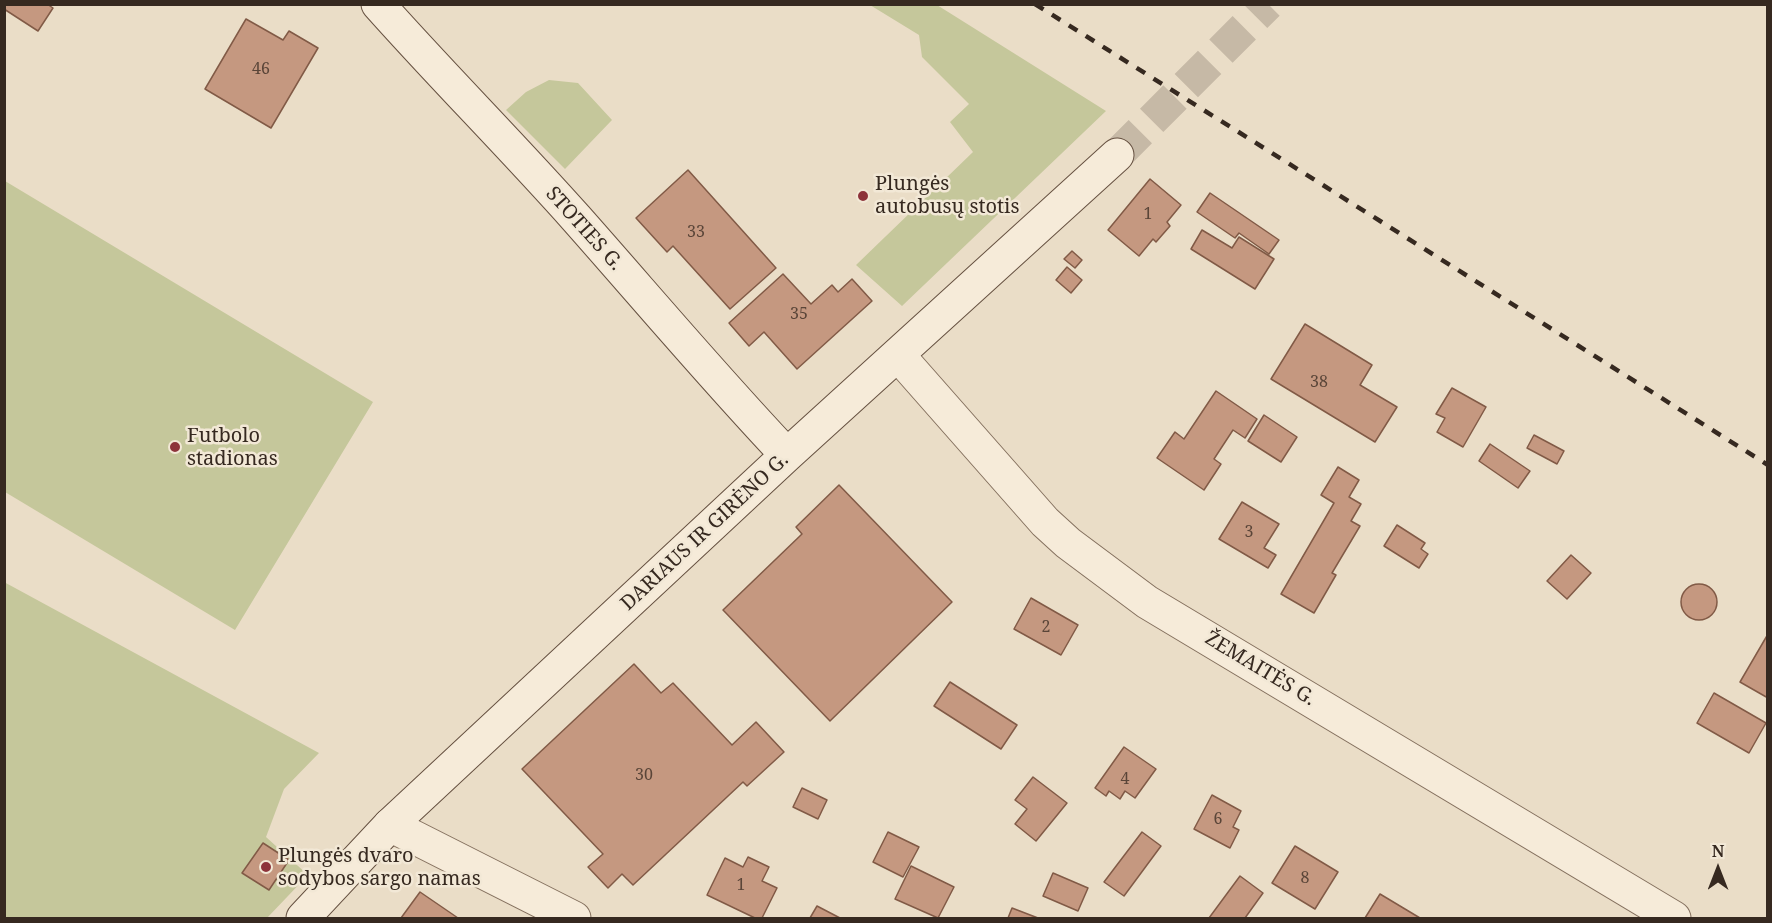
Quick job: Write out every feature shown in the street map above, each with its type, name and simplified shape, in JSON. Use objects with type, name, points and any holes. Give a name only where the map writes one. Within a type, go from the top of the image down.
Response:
[{"type":"main road","name":"STOTIES G.","points":[[378,4],[437,71],[574,216],[735,401],[787,454]]},
{"type":"main road","name":"DARIAUS IR GIRĖNO G.","points":[[303,918],[390,825],[787,454],[1117,155]]},
{"type":"main road","name":"ŽEMAITĖS G.","points":[[898,355],[1045,522],[1068,543],[1147,602],[1674,918]]},
{"type":"main road","points":[[390,825],[574,918]]},
{"type":"green space","points":[[870,5],[937,5],[1106,111],[902,306],[856,265],[973,152],[950,122],[969,104],[922,57],[919,35]]},
{"type":"green space","points":[[549,80],[578,83],[612,120],[565,169],[506,110],[526,92]]},
{"type":"green space","name":"Futbolo stadionas","points":[[5,181],[373,402],[235,630],[5,492]]},
{"type":"green space","points":[[4,582],[319,753],[284,789],[266,837],[308,875],[267,918],[5,918]]},
{"type":"building","points":[[4,4],[47,4],[53,8],[38,31],[4,9]]},
{"type":"building","points":[[246,19],[283,40],[289,31],[318,48],[271,128],[205,89]]},
{"type":"building","points":[[688,170],[776,268],[730,309],[673,246],[667,252],[636,218]]},
{"type":"building","points":[[1150,179],[1181,205],[1167,222],[1170,226],[1156,242],[1153,239],[1139,256],[1108,230]]},
{"type":"building","points":[[1210,193],[1279,240],[1269,254],[1239,233],[1235,238],[1197,212]]},
{"type":"building","points":[[1202,230],[1232,248],[1239,237],[1274,259],[1255,289],[1191,249]]},
{"type":"building","points":[[1072,251],[1082,260],[1075,268],[1064,259]]},
{"type":"building","points":[[1067,267],[1082,280],[1071,293],[1056,280]]},
{"type":"building","points":[[783,274],[811,304],[832,285],[838,292],[852,279],[872,301],[797,369],[764,332],[749,346],[729,323]]},
{"type":"building","points":[[1305,324],[1372,365],[1360,385],[1397,407],[1375,442],[1271,379]]},
{"type":"building","points":[[1452,388],[1486,407],[1463,447],[1437,432],[1445,418],[1436,414]]},
{"type":"building","points":[[1216,391],[1257,419],[1245,438],[1233,430],[1214,459],[1221,464],[1204,490],[1157,458],[1175,432],[1184,439]]},
{"type":"building","points":[[1264,415],[1297,437],[1281,462],[1248,441]]},
{"type":"building","points":[[1534,435],[1564,451],[1557,464],[1527,448]]},
{"type":"building","points":[[1490,444],[1530,471],[1518,488],[1479,461]]},
{"type":"building","points":[[1338,467],[1359,480],[1349,497],[1361,504],[1351,521],[1360,526],[1332,573],[1336,575],[1314,613],[1281,594],[1334,503],[1321,495]]},
{"type":"building","points":[[839,485],[952,602],[830,721],[723,610],[802,534],[796,527]]},
{"type":"building","points":[[1242,502],[1279,524],[1264,548],[1276,555],[1268,568],[1219,539]]},
{"type":"building","points":[[1397,525],[1425,543],[1421,549],[1428,554],[1419,568],[1384,546]]},
{"type":"building","points":[[1571,555],[1591,573],[1567,599],[1547,581]]},
{"type":"building","points":[[1699,584],[1712,589],[1717,602],[1712,615],[1699,620],[1686,615],[1681,602],[1686,589]]},
{"type":"building","points":[[1031,598],[1078,625],[1061,655],[1014,629]]},
{"type":"building","points":[[1768,634],[1768,698],[1740,682]]},
{"type":"building","points":[[634,664],[661,693],[673,683],[732,745],[756,722],[784,752],[747,786],[743,782],[633,885],[622,874],[608,888],[588,867],[603,854],[522,769]]},
{"type":"building","points":[[950,682],[1017,725],[1001,749],[934,706]]},
{"type":"building","points":[[1714,693],[1766,723],[1749,753],[1697,723]]},
{"type":"building","points":[[1124,747],[1156,769],[1135,798],[1125,791],[1120,799],[1109,791],[1106,796],[1095,788]]},
{"type":"building","points":[[1033,777],[1067,803],[1036,841],[1015,824],[1027,809],[1015,800]]},
{"type":"building","points":[[802,788],[827,800],[818,819],[793,807]]},
{"type":"building","points":[[1212,795],[1241,811],[1233,827],[1239,830],[1230,848],[1194,829]]},
{"type":"building","points":[[888,832],[919,847],[903,877],[873,862]]},
{"type":"building","points":[[1142,832],[1161,846],[1124,896],[1104,882]]},
{"type":"building","name":"Plungės dvaro sodybos sargo namas","points":[[263,843],[289,860],[269,890],[242,873]]},
{"type":"building","points":[[1295,846],[1338,872],[1315,909],[1272,883]]},
{"type":"building","points":[[748,857],[769,867],[762,881],[777,888],[762,918],[755,918],[707,895],[725,858],[743,867]]},
{"type":"building","points":[[911,866],[954,887],[938,918],[895,899]]},
{"type":"building","points":[[1053,873],[1088,888],[1078,911],[1043,896]]},
{"type":"building","points":[[1240,876],[1263,893],[1245,918],[1209,918]]},
{"type":"building","points":[[420,892],[458,918],[401,918]]},
{"type":"building","points":[[1380,894],[1420,918],[1365,918]]},
{"type":"building","points":[[817,906],[840,918],[810,918]]},
{"type":"building","points":[[1012,908],[1038,918],[1008,918]]},
{"type":"tunnel","points":[[1117,155],[1268,4]]},
{"type":"railway","points":[[1035,4],[1768,465]]},
{"type":"place","name":"Plungės autobusų stotis","points":[[863,196]]},
{"type":"place","name":"Futbolo stadionas","points":[[175,447]]},
{"type":"place","name":"Plungės dvaro sodybos sargo namas","points":[[266,867]]}]
